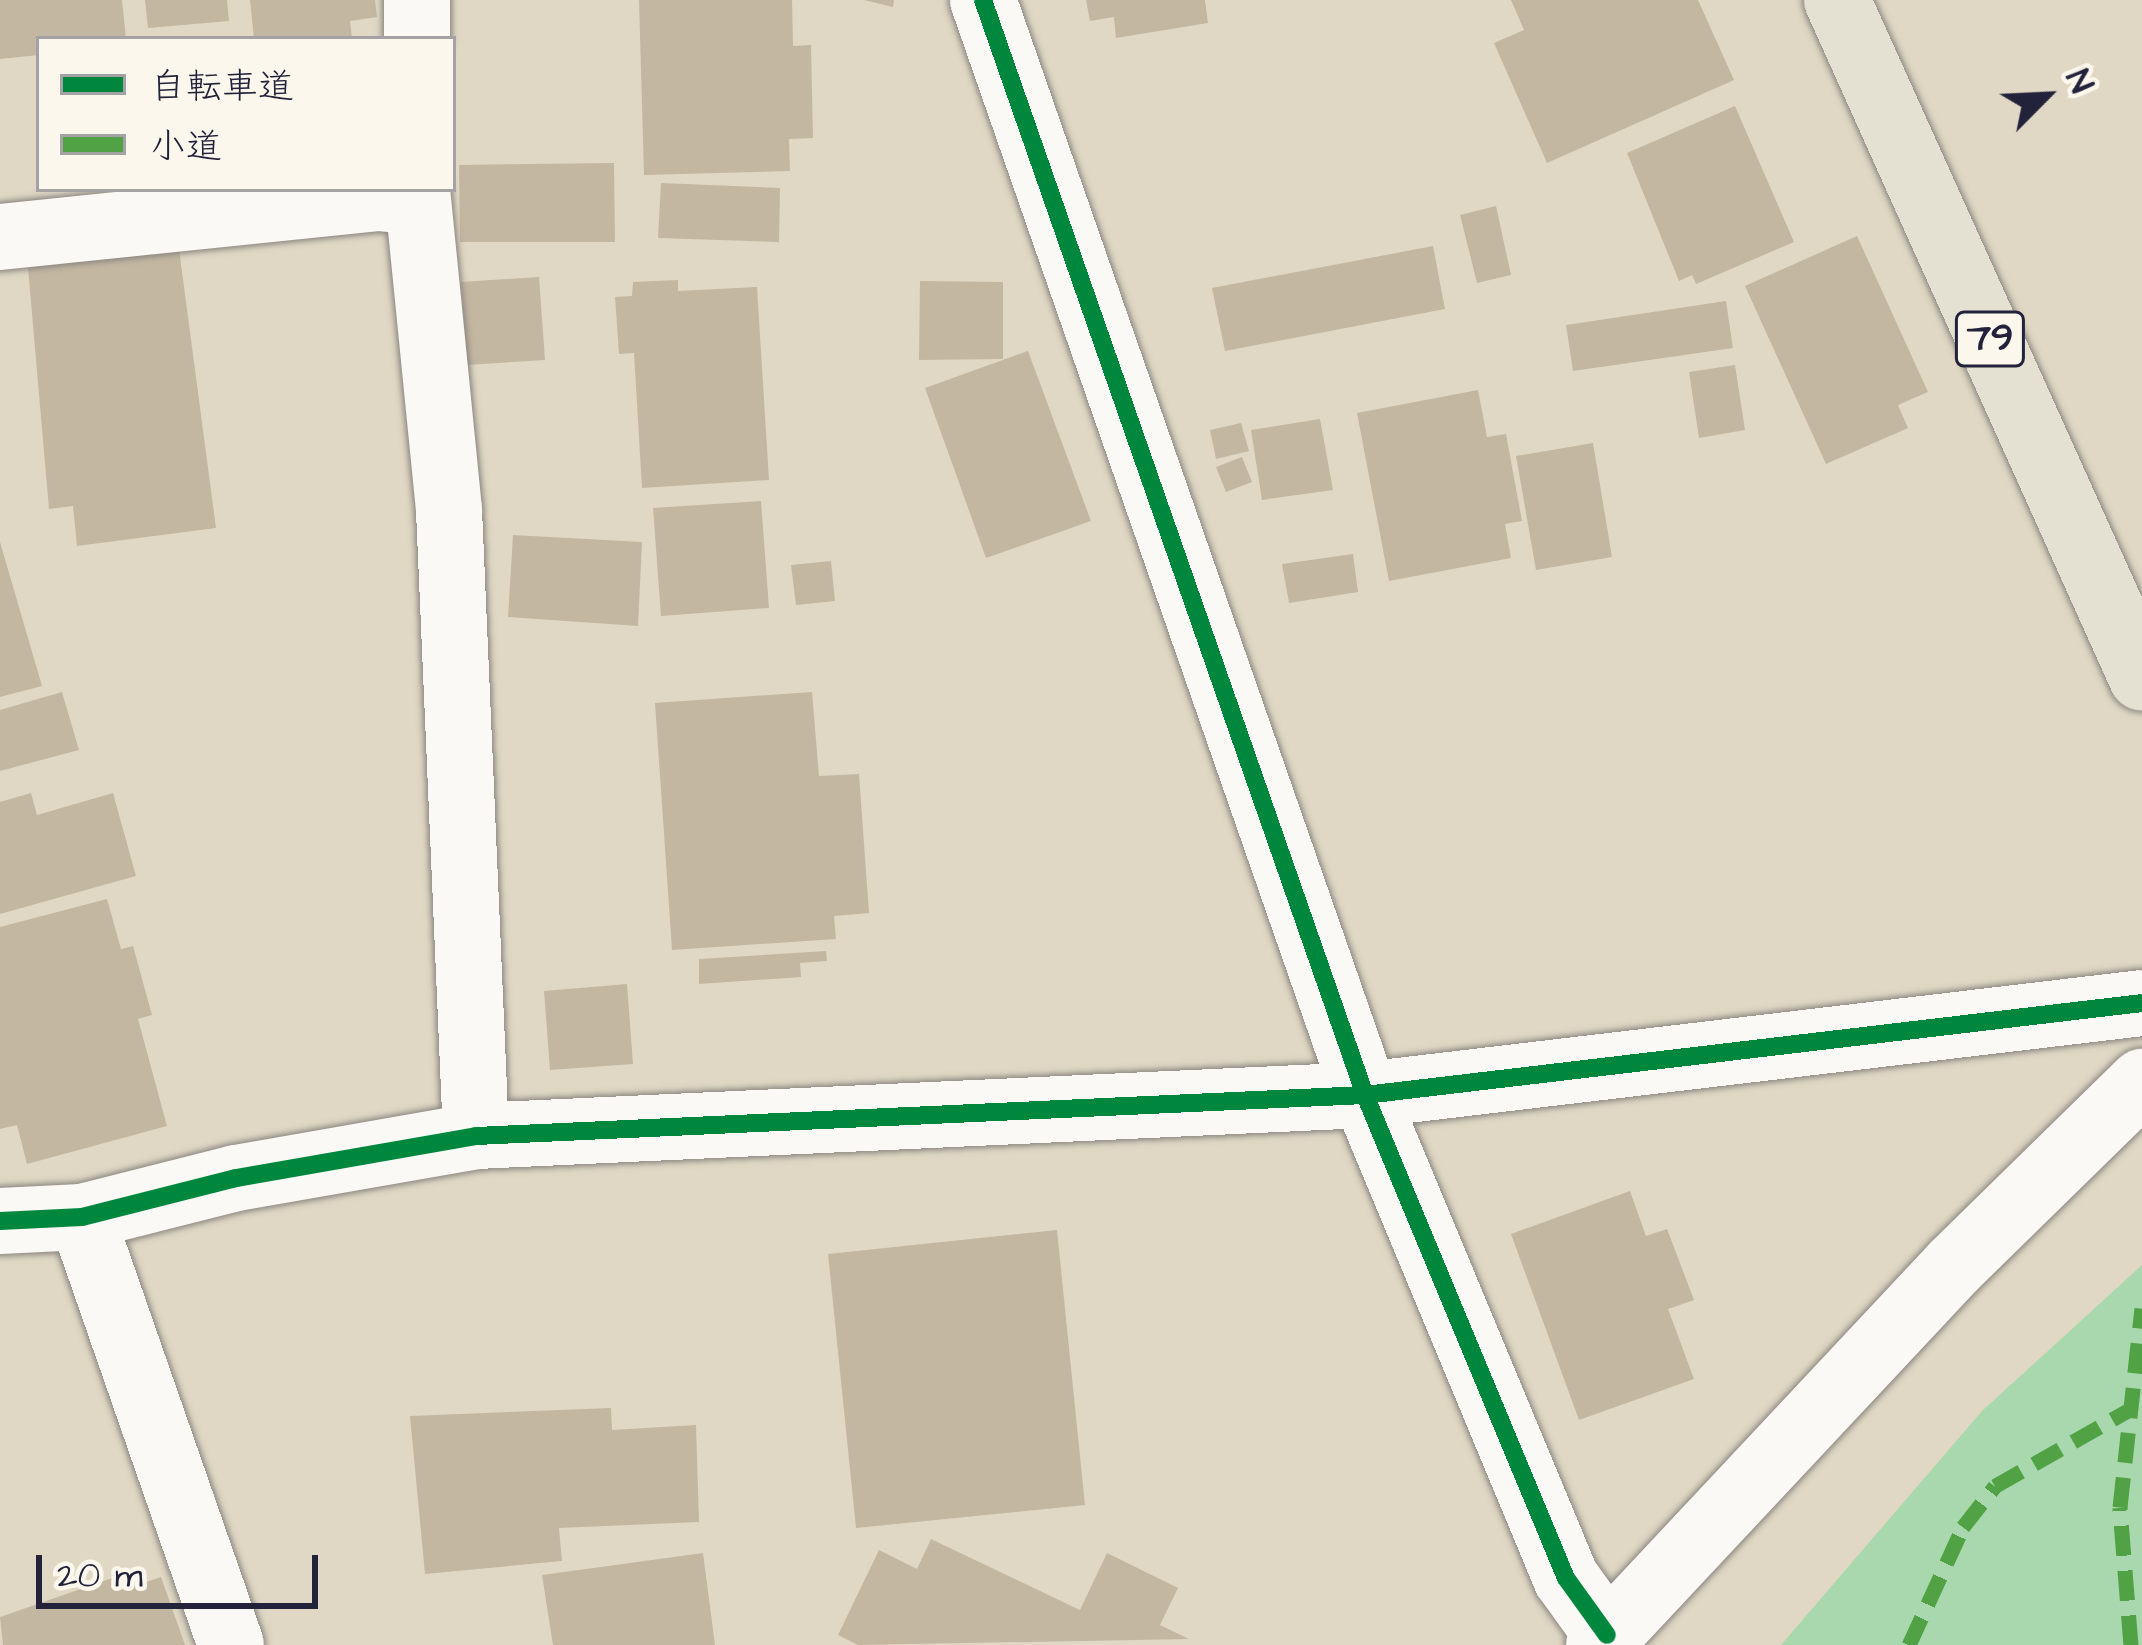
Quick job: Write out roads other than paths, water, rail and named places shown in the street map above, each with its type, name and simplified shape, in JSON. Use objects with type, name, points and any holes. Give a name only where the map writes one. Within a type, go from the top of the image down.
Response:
[{"type":"main road","name":"79","points":[[1837,0],[2142,678]]},
{"type":"street","points":[[416,0],[416,36]]},
{"type":"street","points":[[983,0],[1365,1095],[1566,1578],[1603,1640],[1955,1265],[2142,1082]]},
{"type":"street","points":[[0,237],[417,196],[449,510],[476,1136]]},
{"type":"street","points":[[0,1221],[82,1217],[236,1178],[476,1136],[1365,1095],[2142,1004]]},
{"type":"street","points":[[82,1217],[231,1645]]}]
